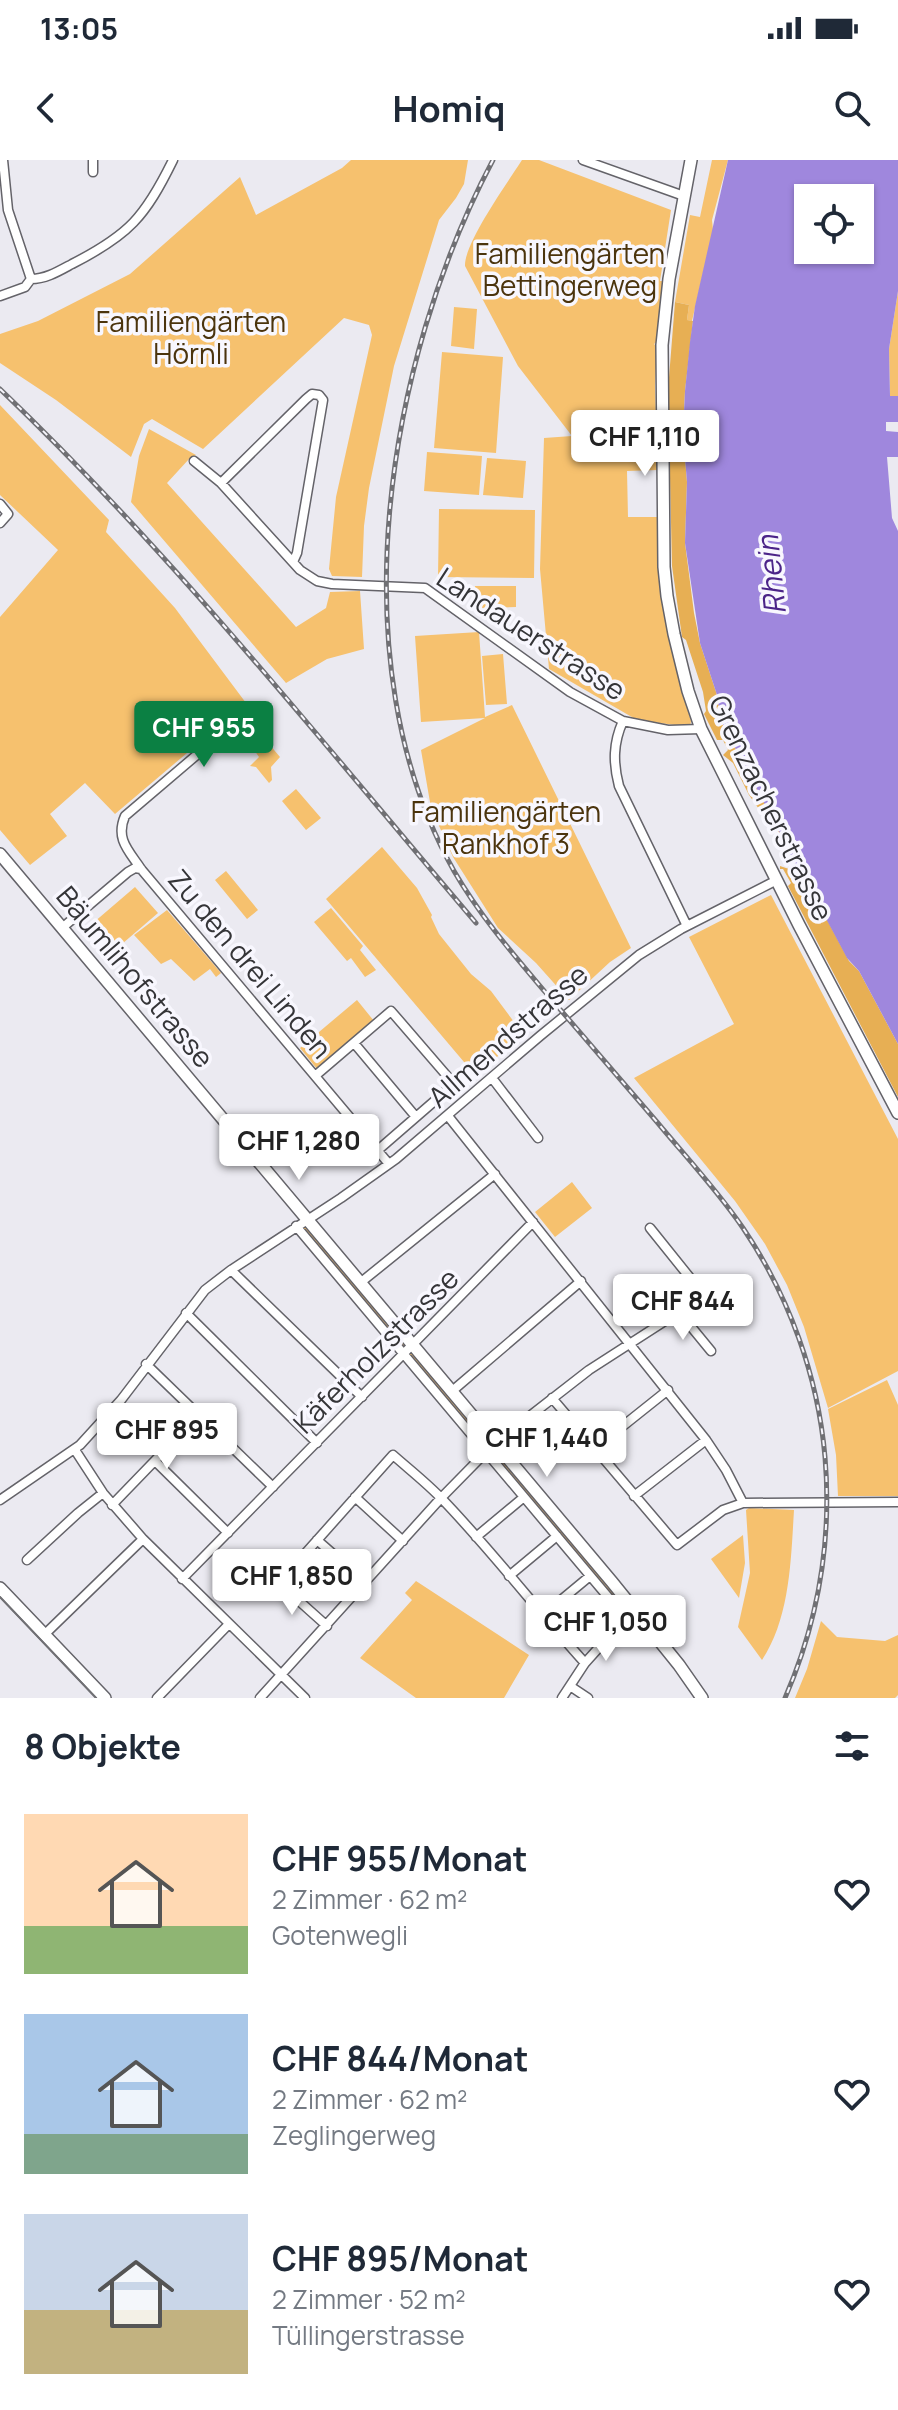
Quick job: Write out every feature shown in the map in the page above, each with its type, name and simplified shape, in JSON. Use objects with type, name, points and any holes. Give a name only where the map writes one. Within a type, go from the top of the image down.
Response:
[{"type":"main road","name":"Grenzacherstrasse","points":[[690,166],[670,271],[662,345],[664,567],[674,634],[701,729],[898,1113]]},
{"type":"main road","name":"Bäumlihofstrasse","points":[[0,854],[308,1219],[360,1283],[408,1350],[451,1392],[490,1448],[629,1612],[679,1665],[702,1698]]},
{"type":"main road","points":[[0,1588],[105,1698]]},
{"type":"street","points":[[3,160],[8,210],[31,279]]},
{"type":"street","points":[[93,160],[93,172]]},
{"type":"street","points":[[0,296],[25,287],[31,279],[45,277],[96,252],[130,227],[149,205],[173,160]]},
{"type":"street","points":[[583,160],[684,196]]},
{"type":"street","points":[[221,483],[306,399],[312,394],[319,395],[323,400],[293,562]]},
{"type":"street","name":"Landauerstrasse","points":[[194,461],[221,483],[308,576],[326,584],[425,588],[570,692],[623,721],[668,730],[701,729]]},
{"type":"street","points":[[0,504],[8,514],[0,523]]},
{"type":"street","points":[[141,869],[121,839],[125,816],[253,707]]},
{"type":"street","points":[[623,721],[618,731],[614,760],[619,786],[687,926]]},
{"type":"street","name":"Zu den drei Linden","points":[[62,928],[128,872],[141,869],[389,1164]]},
{"type":"street","name":"Allmendstrasse","points":[[0,1500],[75,1450],[111,1412],[205,1290],[389,1164],[615,973],[687,926],[777,880]]},
{"type":"street","name":"Allmendstrasse","points":[[354,1043],[391,1011],[458,1081],[378,1150]]},
{"type":"street","points":[[315,1076],[354,1043],[416,1117]]},
{"type":"street","points":[[492,1078],[538,1138]]},
{"type":"street","points":[[448,1116],[668,1390],[726,1470],[743,1503]]},
{"type":"street","points":[[360,1283],[495,1174]]},
{"type":"street","name":"Käferholzstrasse","points":[[182,1579],[533,1222]]},
{"type":"street","name":"Bäumlihofstrasse","points":[[296,1226],[408,1350],[590,1576],[629,1612]]},
{"type":"street","points":[[260,1698],[490,1448],[629,1342],[703,1294],[650,1228]]},
{"type":"street","points":[[231,1270],[362,1397]]},
{"type":"street","points":[[451,1392],[581,1281]]},
{"type":"street","points":[[679,1312],[711,1351]]},
{"type":"street","points":[[186,1313],[317,1443]]},
{"type":"street","points":[[146,1364],[273,1487]]},
{"type":"street","points":[[594,1449],[668,1390]]},
{"type":"street","points":[[552,1398],[677,1545],[723,1510],[743,1503],[898,1502]]},
{"type":"street","points":[[112,1505],[199,1415]]},
{"type":"street","points":[[634,1496],[706,1440]]},
{"type":"street","points":[[75,1450],[112,1505],[143,1539],[305,1698]]},
{"type":"street","points":[[327,1626],[279,1583],[393,1455],[441,1498],[585,1663]]},
{"type":"street","points":[[155,1461],[228,1533]]},
{"type":"street","points":[[27,1560],[103,1493]]},
{"type":"street","points":[[355,1497],[403,1541]]},
{"type":"street","points":[[476,1537],[524,1497]]},
{"type":"street","points":[[509,1576],[557,1536]]},
{"type":"street","points":[[44,1635],[143,1539]]},
{"type":"street","points":[[317,1540],[366,1583]]},
{"type":"street","points":[[543,1615],[590,1576]]},
{"type":"street","points":[[562,1698],[585,1663],[629,1612]]},
{"type":"street","points":[[157,1698],[229,1624]]},
{"type":"street","points":[[570,1686],[588,1698]]},
{"type":"green space","name":"Familiengärten Hörnli","points":[[351,160],[468,160],[464,184],[439,220],[394,366],[369,488],[362,577],[332,576],[329,569],[336,497],[372,335],[369,325],[344,318],[203,449],[152,419],[144,424],[131,457],[56,400],[0,363],[0,334],[38,321],[130,274],[240,177],[256,215],[342,168]]},
{"type":"green space","name":"Familiengärten Bettingerweg","points":[[522,160],[539,160],[671,210],[660,281],[663,281],[657,342],[654,344],[657,347],[658,470],[627,471],[628,517],[659,517],[661,599],[690,727],[637,720],[549,669],[540,569],[544,438],[572,436],[518,366],[465,266],[479,228]]},
{"type":"green space","points":[[712,160],[728,160],[712,220],[713,230],[692,321],[687,320],[689,305],[675,302],[690,215],[700,217]]},
{"type":"green space","points":[[898,291],[898,396],[890,396],[889,349]]},
{"type":"green space","points":[[454,307],[477,309],[474,349],[451,346]]},
{"type":"green space","points":[[442,352],[503,357],[496,453],[434,448]]},
{"type":"green space","points":[[0,405],[109,520],[106,532],[175,608],[246,703],[115,814],[85,783],[50,814],[67,836],[30,865],[0,830],[0,617],[58,550],[0,495]]},
{"type":"green space","points":[[149,429],[196,455],[167,483],[296,627],[326,608],[330,592],[360,591],[364,649],[327,659],[286,683],[131,502],[139,456]]},
{"type":"green space","points":[[427,452],[482,456],[479,495],[424,491]]},
{"type":"green space","points":[[487,458],[526,461],[523,498],[483,495]]},
{"type":"green space","points":[[439,509],[535,510],[534,578],[438,577]]},
{"type":"green space","points":[[475,586],[516,586],[516,607],[476,608]]},
{"type":"green space","name":"Familiengärten Rankhof 3","points":[[479,632],[485,717],[512,705],[631,948],[610,962],[569,1000],[536,963],[498,928],[453,857],[431,808],[421,750],[485,718],[421,722],[415,636]]},
{"type":"green space","points":[[503,654],[507,704],[486,705],[482,656]]},
{"type":"green space","points":[[243,718],[247,718],[280,757],[271,767],[272,780],[269,783],[256,767],[250,766],[259,757],[250,744],[259,736]]},
{"type":"green space","points":[[296,789],[321,818],[306,830],[282,801]]},
{"type":"green space","points":[[382,847],[417,888],[439,934],[471,974],[491,991],[517,1026],[507,1035],[514,1043],[475,1075],[326,899]]},
{"type":"green space","points":[[226,871],[258,910],[247,919],[215,880]]},
{"type":"green space","points":[[135,887],[158,913],[115,950],[93,923]]},
{"type":"green space","points":[[771,895],[898,1139],[898,1371],[828,1408],[804,1327],[787,1285],[765,1244],[735,1201],[634,1078],[734,1024],[689,937]]},
{"type":"green space","points":[[331,908],[363,946],[360,950],[376,970],[365,977],[351,958],[347,961],[314,922]]},
{"type":"green space","points":[[167,910],[221,973],[216,977],[210,969],[194,981],[171,959],[161,964],[134,935]]},
{"type":"green space","points":[[357,1000],[374,1021],[317,1069],[300,1048]]},
{"type":"green space","points":[[572,1182],[592,1208],[555,1237],[535,1212]]},
{"type":"green space","points":[[308,1219],[634,1608],[624,1616],[296,1226]]},
{"type":"green space","points":[[887,1380],[898,1405],[898,1496],[838,1496],[836,1455],[828,1409]]},
{"type":"green space","points":[[746,1510],[794,1510],[784,1607],[762,1660],[738,1627],[750,1573]]},
{"type":"green space","points":[[743,1535],[745,1563],[739,1598],[711,1559]]},
{"type":"green space","points":[[416,1581],[529,1655],[504,1698],[416,1698],[360,1658],[412,1600],[405,1593]]},
{"type":"green space","points":[[821,1621],[837,1637],[885,1641],[898,1635],[898,1695],[895,1698],[795,1698]]},
{"type":"shaded area","points":[[675,302],[689,305],[687,320],[693,321],[683,434],[687,482],[685,543],[700,643],[717,695],[721,721],[781,834],[785,836],[784,844],[749,795],[733,763],[723,755],[728,750],[723,740],[717,740],[704,714],[703,692],[686,640],[682,637],[672,566],[668,390]]},
{"type":"shaded area","points":[[780,866],[794,875],[799,873],[814,895],[898,1044],[898,1097],[788,886],[791,883]]},
{"type":"water","name":"Rhein","points":[[728,160],[898,160],[898,291],[889,349],[890,396],[898,396],[898,422],[886,422],[886,431],[898,432],[898,457],[887,457],[892,518],[898,531],[898,1044],[859,971],[847,958],[805,883],[785,844],[785,836],[781,835],[721,721],[717,695],[700,643],[685,543],[687,482],[683,434],[695,306]]},
{"type":"tram line","points":[[0,1597],[96,1698]]},
{"type":"railway","points":[[493,160],[456,240],[425,327],[403,419],[390,513],[387,608],[396,701],[418,789],[464,888],[509,949],[733,1214],[774,1281],[799,1338],[821,1427],[827,1488],[826,1519],[814,1610],[785,1698]]},
{"type":"railway","points":[[0,389],[186,582],[476,923]]}]
